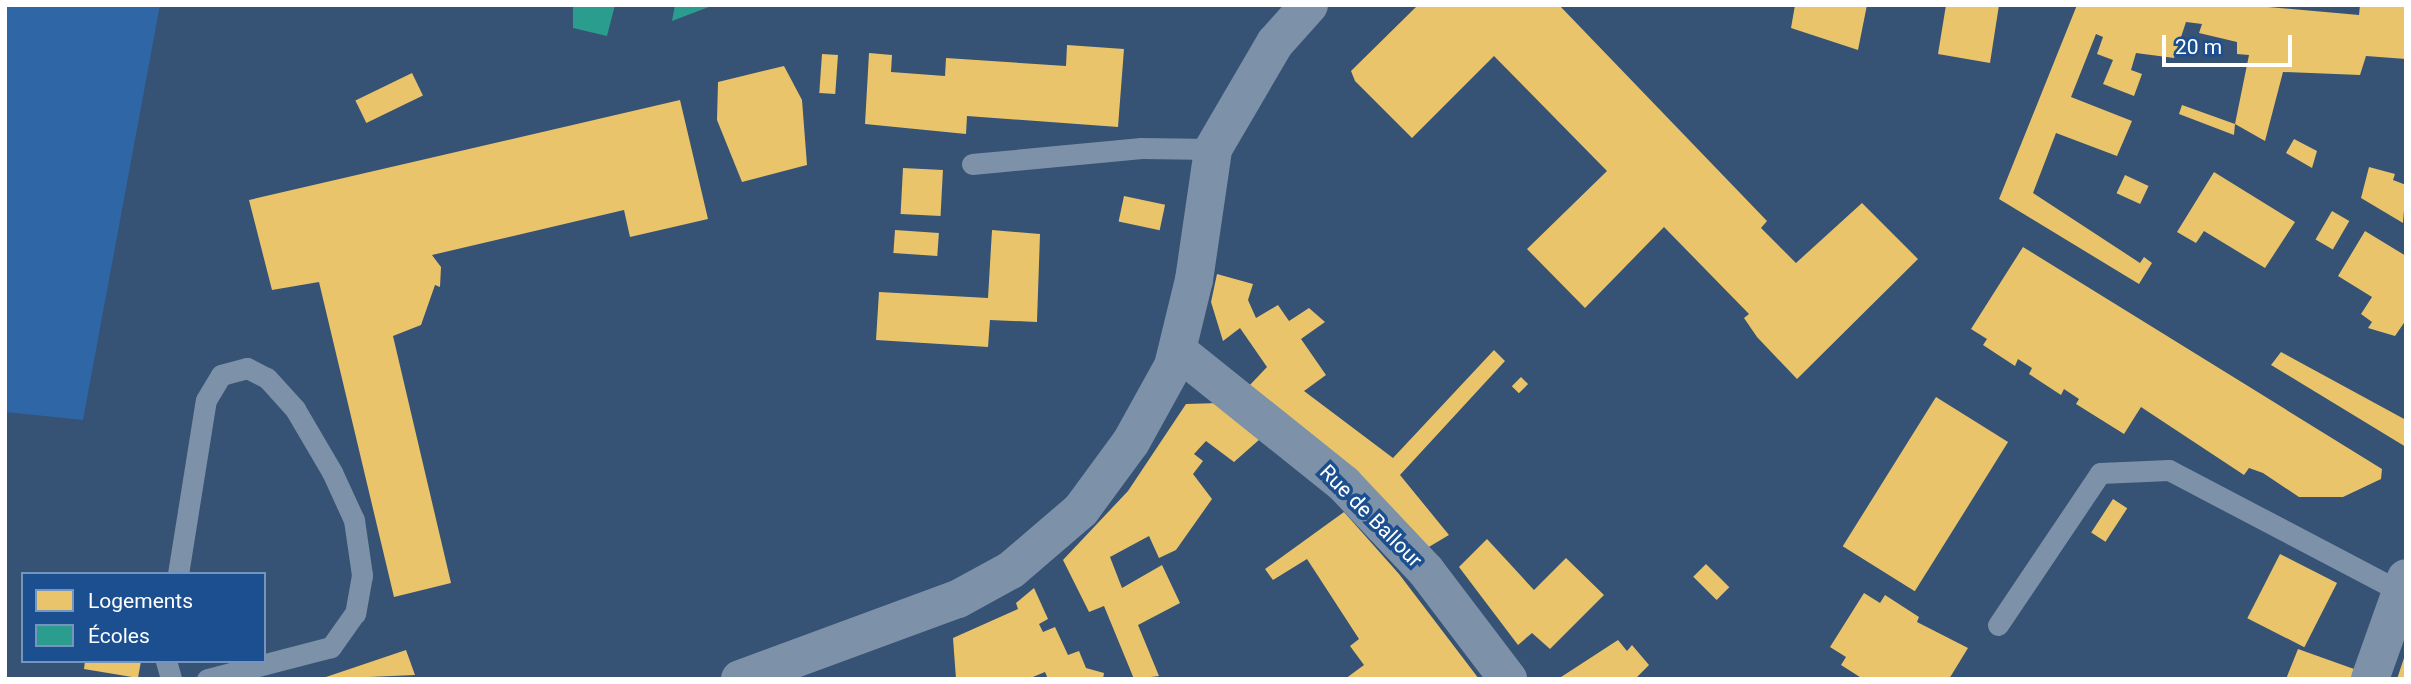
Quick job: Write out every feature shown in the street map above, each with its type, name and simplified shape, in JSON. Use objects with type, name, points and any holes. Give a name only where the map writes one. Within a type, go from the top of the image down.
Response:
[{"type":"street","points":[[740,679],[958,599],[1012,570],[1081,510],[1131,442],[1178,351],[1194,280],[1213,149],[1275,43],[1309,5]]},
{"type":"street","name":"Rue de Ballour","points":[[1178,351],[1344,484],[1426,571],[1507,679]]},
{"type":"street","points":[[2370,679],[2403,585]]},
{"type":"lane","points":[[972,164],[1141,148],[1213,149]]},
{"type":"lane","points":[[178,572],[205,400],[221,375],[247,368],[267,378],[295,408],[332,472],[354,520],[362,575],[355,613],[331,647],[207,679]]},
{"type":"lane","points":[[1997,625],[2100,473],[2169,470],[2403,585]]},
{"type":"shaded area","points":[[5,5],[160,5],[83,420],[5,412]]},
{"type":"building: Logements","points":[[1418,5],[1559,5],[1767,221],[1761,228],[1796,263],[1862,203],[1918,259],[1797,379],[1757,337],[1744,318],[1749,314],[1664,227],[1585,308],[1527,249],[1607,171],[1494,56],[1412,138],[1355,81],[1351,71]]},
{"type":"building: Logements","points":[[1795,5],[1867,5],[1858,50],[1791,28]]},
{"type":"building: Logements","points":[[1946,5],[1999,5],[1990,63],[1938,54]]},
{"type":"building: Logements","points":[[2077,5],[2245,5],[2359,15],[2360,5],[2406,5],[2406,59],[2366,56],[2360,75],[2283,72],[2265,141],[2235,124],[2249,55],[2237,54],[2237,42],[2199,33],[2202,24],[2186,22],[2174,58],[2136,53],[2131,70],[2142,74],[2134,96],[2103,84],[2113,60],[2097,54],[2103,37],[2096,34],[2071,97],[2132,121],[2117,156],[2056,133],[2033,193],[2140,263],[2144,257],[2152,263],[2139,284],[1999,199]]},
{"type":"building: Logements","points":[[1067,45],[1124,49],[1118,127],[967,116],[966,134],[865,124],[869,53],[892,55],[891,72],[945,76],[946,58],[1066,66]]},
{"type":"building: Logements","points":[[822,54],[838,55],[835,94],[819,93]]},
{"type":"building: Logements","points":[[784,66],[802,100],[807,165],[742,182],[717,120],[718,82]]},
{"type":"building: Logements","points":[[412,73],[423,95],[366,123],[355,101]]},
{"type":"building: Logements","points":[[680,100],[708,219],[630,237],[624,210],[432,255],[441,267],[440,287],[435,285],[421,325],[393,336],[451,583],[394,597],[319,282],[272,290],[249,200]]},
{"type":"building: Logements","points":[[2182,105],[2235,124],[2234,135],[2179,114]]},
{"type":"building: Logements","points":[[2294,139],[2317,151],[2312,168],[2286,153]]},
{"type":"building: Logements","points":[[2369,167],[2395,174],[2393,180],[2406,185],[2403,223],[2361,198]]},
{"type":"building: Logements","points":[[903,168],[943,170],[941,216],[901,214]]},
{"type":"building: Logements","points":[[2214,172],[2295,222],[2265,268],[2204,231],[2196,243],[2177,232]]},
{"type":"building: Logements","points":[[2125,175],[2149,186],[2140,204],[2117,193]]},
{"type":"building: Logements","points":[[1124,196],[1165,205],[1160,230],[1119,221]]},
{"type":"building: Logements","points":[[2332,211],[2349,221],[2333,250],[2316,240]]},
{"type":"building: Logements","points":[[895,230],[939,233],[937,256],[893,253]]},
{"type":"building: Logements","points":[[992,230],[1040,234],[1037,322],[990,320],[988,347],[876,340],[879,292],[988,298]]},
{"type":"building: Logements","points":[[2365,231],[2406,256],[2406,320],[2395,336],[2368,328],[2372,322],[2361,314],[2372,297],[2338,276]]},
{"type":"building: Logements","points":[[2023,247],[2382,469],[2381,479],[2343,497],[2299,497],[2263,473],[2249,468],[2244,475],[2141,407],[2124,434],[2076,404],[2079,399],[2064,389],[2061,395],[2029,374],[2032,368],[2018,359],[2015,366],[1983,345],[1987,339],[1971,329]]},
{"type":"building: Logements","points":[[1217,274],[1253,284],[1248,300],[1256,318],[1278,305],[1289,321],[1309,308],[1325,322],[1301,339],[1326,375],[1304,391],[1393,458],[1494,350],[1505,361],[1400,475],[1449,535],[1422,551],[1248,387],[1267,367],[1240,328],[1223,341],[1211,302]]},
{"type":"building: Logements","points":[[2281,352],[2406,420],[2406,447],[2271,365]]},
{"type":"building: Logements","points":[[1521,377],[1528,384],[1519,393],[1512,386]]},
{"type":"building: Logements","points":[[1936,397],[2008,442],[1915,591],[1843,546]]},
{"type":"building: Logements","points":[[1219,403],[1260,439],[1234,462],[1206,441],[1194,454],[1203,461],[1193,474],[1212,499],[1176,550],[1159,558],[1149,536],[1110,557],[1122,588],[1162,565],[1180,603],[1138,625],[1159,676],[1134,679],[1104,606],[1089,612],[1063,560],[1128,491],[1186,404]]},
{"type":"building: Logements","points":[[2113,499],[2127,508],[2105,542],[2091,533]]},
{"type":"building: Logements","points":[[1344,512],[1399,574],[1479,679],[1345,679],[1364,665],[1350,646],[1359,639],[1307,559],[1273,580],[1265,569]]},
{"type":"building: Logements","points":[[1487,539],[1534,590],[1566,558],[1604,595],[1550,649],[1532,633],[1518,645],[1459,567]]},
{"type":"building: Logements","points":[[2280,554],[2337,583],[2304,647],[2247,618]]},
{"type":"building: Logements","points":[[1706,564],[1729,587],[1717,600],[1693,577]]},
{"type":"building: Logements","points":[[1034,588],[1048,619],[1039,624],[1043,632],[1055,627],[1068,655],[1079,651],[1086,668],[1104,673],[1103,679],[1048,679],[1045,672],[1028,679],[956,679],[953,638],[1018,609],[1016,603]]},
{"type":"building: Logements","points":[[1864,593],[1880,603],[1885,595],[1919,617],[1917,622],[1968,648],[1949,679],[1863,679],[1841,665],[1846,657],[1830,647]]},
{"type":"building: Logements","points":[[1618,640],[1627,651],[1632,645],[1649,665],[1635,679],[1558,679]]},
{"type":"building: Logements","points":[[2298,649],[2354,669],[2351,679],[2286,679]]},
{"type":"building: Logements","points":[[406,650],[415,675],[323,679],[323,678]]},
{"type":"building: Logements","points":[[2405,655],[2406,679],[2397,679]]},
{"type":"building: Logements","points":[[85,663],[141,663],[138,678],[84,669]]},
{"type":"building: Écoles","points":[[573,5],[615,5],[607,36],[573,28]]},
{"type":"building: Écoles","points":[[675,5],[714,5],[672,21]]}]
